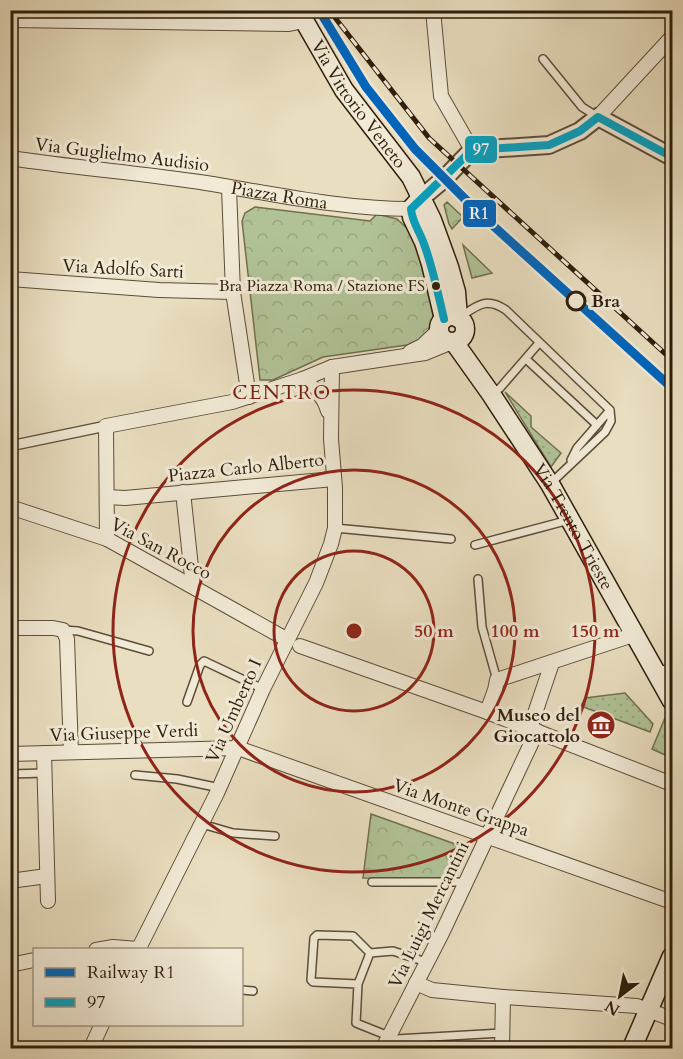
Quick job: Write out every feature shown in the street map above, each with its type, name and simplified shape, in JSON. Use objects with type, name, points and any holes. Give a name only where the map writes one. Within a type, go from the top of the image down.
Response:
[{"type":"main road","name":"Via Vittorio Veneto","points":[[301,16],[344,90],[411,177],[416,204]]},
{"type":"main road","points":[[416,204],[432,220],[456,292],[452,331],[424,242],[412,217],[416,204]]},
{"type":"main road","name":"Via Trento Trieste","points":[[452,331],[493,390],[571,519],[636,634],[665,673],[672,701]]},
{"type":"main road","points":[[632,1048],[672,956]]},
{"type":"street","points":[[433,10],[441,96],[472,150]]},
{"type":"street","points":[[10,20],[289,24],[301,16]]},
{"type":"street","points":[[416,204],[472,150],[549,145],[566,139],[598,117],[672,37]]},
{"type":"street","points":[[598,117],[672,157]]},
{"type":"street","name":"Via Guglielmo Audisio","points":[[10,158],[229,188]]},
{"type":"street","points":[[432,220],[434,201],[444,179]]},
{"type":"street","name":"Piazza Roma","points":[[249,397],[233,292],[229,188],[288,199],[384,209],[416,204]]},
{"type":"street","name":"Via Adolfo Sarti","points":[[10,279],[148,289],[233,292]]},
{"type":"street","points":[[10,446],[249,397],[332,367],[425,353],[452,331]]},
{"type":"street","name":"Piazza Carlo Alberto","points":[[107,497],[124,498],[334,479],[331,422],[332,367]]},
{"type":"street","name":"Piazza Carlo Alberto","points":[[303,379],[325,400],[331,422]]},
{"type":"street","points":[[106,426],[107,538]]},
{"type":"street","name":"Via Umberto I","points":[[139,948],[220,788],[262,689],[316,583],[334,528],[334,479]]},
{"type":"street","points":[[183,492],[194,586]]},
{"type":"street","name":"Via San Rocco","points":[[10,507],[107,538],[286,639]]},
{"type":"street","points":[[10,628],[63,630],[67,639],[70,752]]},
{"type":"street","points":[[487,712],[496,680],[636,634]]},
{"type":"street","points":[[286,639],[300,646],[487,712],[672,784]]},
{"type":"street","name":"Via Luigi Mercantini","points":[[386,1043],[488,837],[533,730],[552,663]]},
{"type":"street","name":"Via Giuseppe Verdi","points":[[10,754],[238,748]]},
{"type":"street","name":"Via Monte Grappa","points":[[238,748],[672,902]]},
{"type":"street","points":[[44,753],[48,901]]},
{"type":"street","points":[[10,881],[47,876]]},
{"type":"street","points":[[107,948],[126,948]]},
{"type":"street","points":[[10,965],[33,960]]},
{"type":"street","points":[[416,983],[432,990],[637,1006],[672,1020]]},
{"type":"street","points":[[502,1048],[503,997]]},
{"type":"street","points":[[91,1048],[101,1026]]},
{"type":"lane","points":[[543,59],[582,107],[598,117]]},
{"type":"lane","points":[[452,331],[485,302],[498,304],[610,410],[611,421],[605,432],[550,484]]},
{"type":"lane","points":[[493,390],[526,359],[539,343]]},
{"type":"lane","points":[[526,359],[597,424]]},
{"type":"lane","points":[[570,463],[577,448],[610,410]]},
{"type":"lane","points":[[475,545],[571,519]]},
{"type":"lane","points":[[334,528],[451,539]]},
{"type":"lane","points":[[478,579],[482,627],[496,680]]},
{"type":"lane","points":[[63,630],[78,631],[149,651]]},
{"type":"lane","points":[[187,702],[200,665],[204,661],[262,689]]},
{"type":"lane","points":[[10,774],[45,773]]},
{"type":"lane","points":[[135,775],[177,779],[220,788]]},
{"type":"lane","points":[[202,824],[233,833],[275,836]]},
{"type":"lane","points":[[372,882],[458,882],[464,885]]},
{"type":"lane","points":[[358,984],[313,982],[311,980],[314,938],[317,935],[353,936],[370,953],[393,951],[426,962]]},
{"type":"lane","points":[[370,953],[358,984],[356,1023],[386,1043],[405,1039],[502,1034]]},
{"type":"lane","points":[[243,990],[253,991]]},
{"type":"green space","points":[[447,202],[463,217],[452,229],[444,205]]},
{"type":"green space","points":[[255,207],[370,221],[377,214],[397,219],[409,230],[424,260],[435,318],[428,334],[414,344],[323,357],[273,380],[260,380],[242,221],[245,213]]},
{"type":"green space","points":[[463,245],[492,273],[472,278]]},
{"type":"green space","points":[[505,392],[531,416],[531,427],[561,453],[551,467]]},
{"type":"green space","points":[[625,693],[653,724],[650,732],[581,706],[585,698]]},
{"type":"green space","points":[[665,718],[672,726],[672,758],[652,749]]},
{"type":"green space","points":[[371,814],[469,849],[454,879],[363,878]]},
{"type":"railway","points":[[329,10],[429,138],[672,360]]},
{"type":"rail line","name":"R1","points":[[319,10],[366,87],[415,149],[478,212],[672,388]]},
{"type":"transit line","name":"97","points":[[444,319],[430,262],[411,209],[472,150],[549,145],[580,131],[598,117],[672,157]]},
{"type":"place","name":"Bra Piazza Roma / Stazione FS","points":[[436,286]]},
{"type":"place","name":"Bra","points":[[576,301]]},
{"type":"place","name":"Museo del Giocattolo","points":[[601,725]]},
{"type":"district","name":"CENTRO","points":[[282,392]]}]
